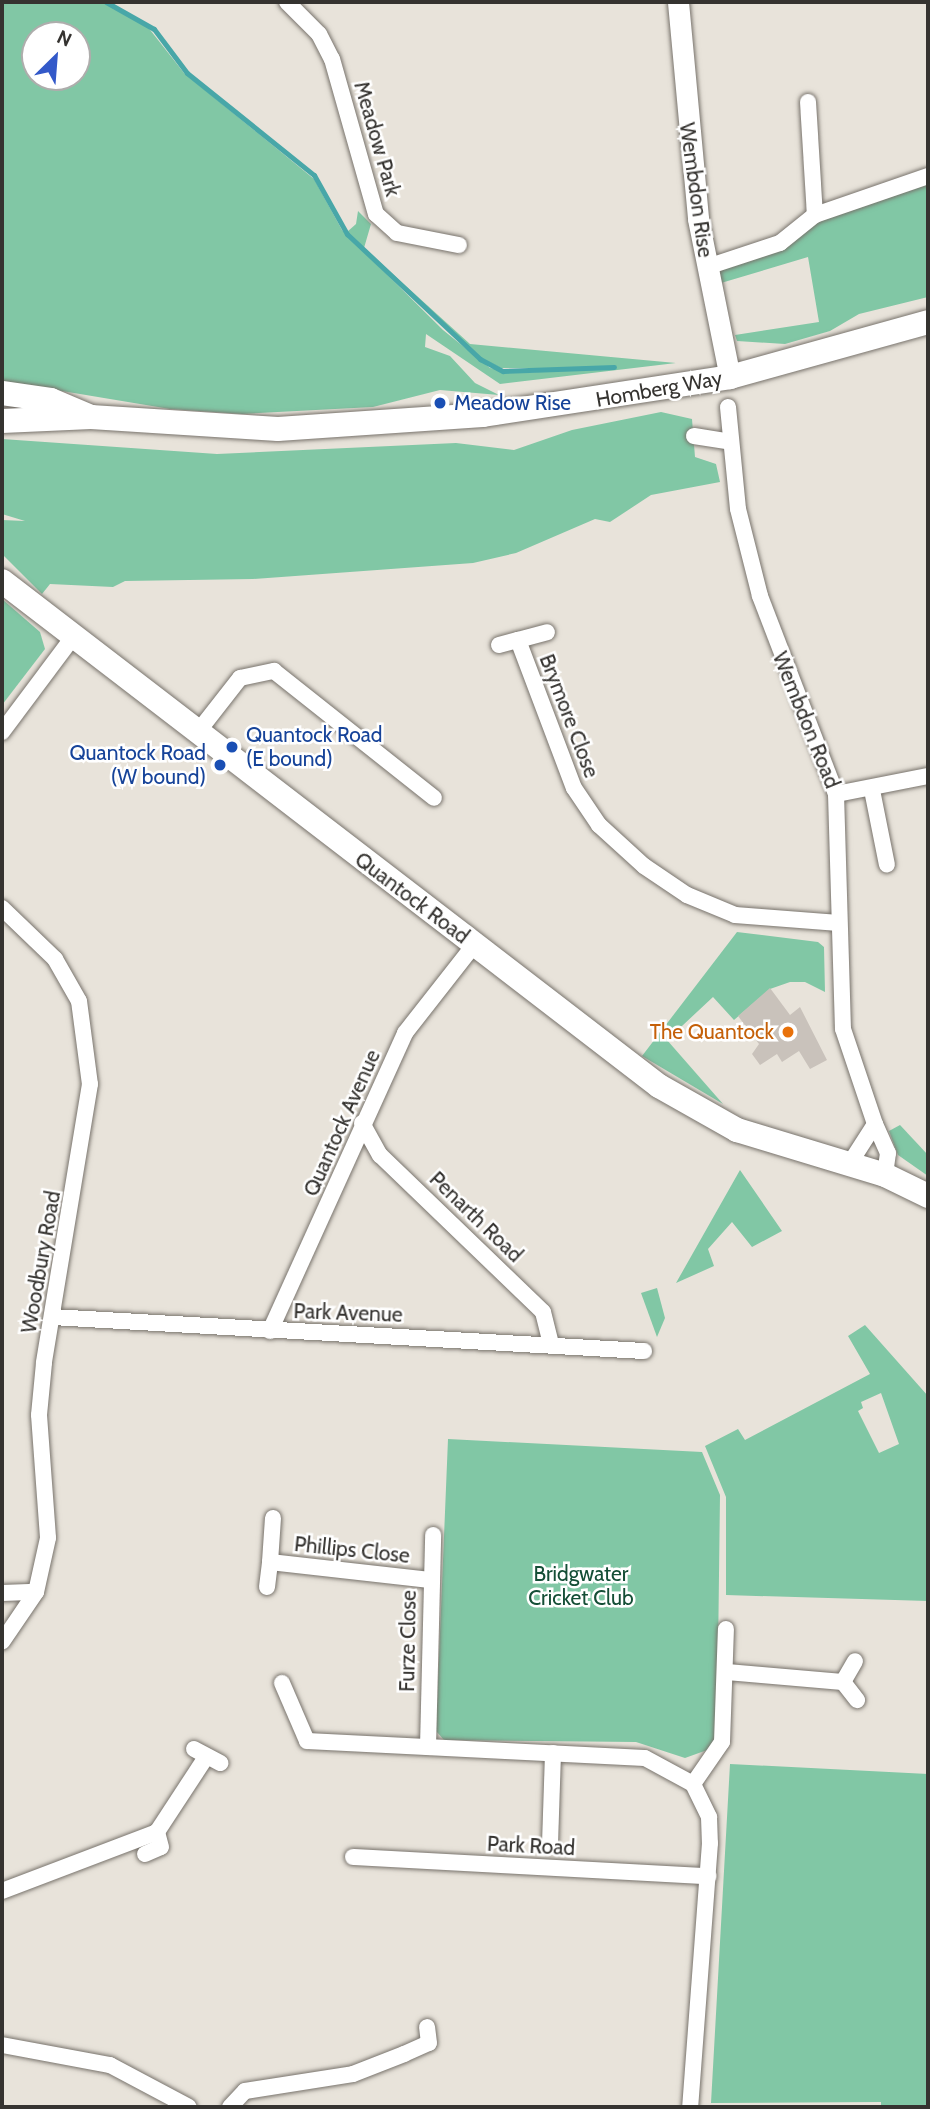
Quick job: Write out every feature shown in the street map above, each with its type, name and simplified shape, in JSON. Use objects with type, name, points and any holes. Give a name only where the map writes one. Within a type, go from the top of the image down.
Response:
[{"type":"main road","name":"Wembdon Rise","points":[[678,2],[706,267],[730,377]]},
{"type":"main road","name":"Homberg Way","points":[[2,421],[91,417],[239,429],[379,424],[565,405],[730,377],[928,322]]},
{"type":"main road","name":"Homberg Way","points":[[2,393],[51,400],[91,417]]},
{"type":"main road","name":"Quantock Road","points":[[2,581],[621,1058],[708,1117],[771,1144],[850,1163]]},
{"type":"main road","points":[[850,1163],[886,1175],[928,1196]]},
{"type":"street","name":"Meadow Park","points":[[287,2],[319,34],[332,60],[376,214],[397,233],[459,245]]},
{"type":"street","points":[[808,102],[815,215]]},
{"type":"street","points":[[706,267],[780,243],[815,215],[928,176]]},
{"type":"street","name":"Wembdon Road","points":[[728,407],[738,509],[760,597],[836,794],[843,1029],[888,1153],[886,1175]]},
{"type":"street","points":[[694,436],[730,442]]},
{"type":"street","name":"Brymore Close","points":[[499,645],[547,632]]},
{"type":"street","points":[[2,732],[73,638]]},
{"type":"street","name":"Brymore Close","points":[[518,640],[574,788],[621,846],[664,880],[713,907],[769,921],[839,923]]},
{"type":"street","points":[[197,733],[240,678],[274,671],[434,798]]},
{"type":"street","points":[[836,794],[872,790],[928,776]]},
{"type":"street","points":[[872,790],[887,864]]},
{"type":"street","name":"Woodbury Road","points":[[2,908],[55,959],[79,1000],[88,1042],[85,1139],[51,1317],[39,1415],[48,1538],[36,1592],[2,1642]]},
{"type":"street","name":"Quantock Avenue","points":[[270,1331],[297,1281],[362,1123],[405,1033],[474,945]]},
{"type":"street","name":"Penarth Road","points":[[362,1123],[380,1155],[543,1312],[551,1344]]},
{"type":"street","points":[[850,1163],[876,1124]]},
{"type":"street","name":"Park Avenue","points":[[51,1317],[643,1351]]},
{"type":"street","name":"Phillips Close","points":[[267,1587],[273,1518]]},
{"type":"street","name":"Furze Close","points":[[428,1747],[432,1535]]},
{"type":"street","name":"Phillips Close","points":[[270,1562],[430,1580]]},
{"type":"street","points":[[2,1593],[36,1592]]},
{"type":"street","points":[[693,1784],[722,1742],[727,1672],[726,1629]]},
{"type":"street","points":[[843,1682],[855,1661]]},
{"type":"street","points":[[727,1672],[843,1682],[857,1700]]},
{"type":"street","points":[[282,1683],[307,1741],[645,1758],[693,1784],[709,1817],[708,1876],[690,2107]]},
{"type":"street","points":[[550,1844],[542,1817],[554,1753]]},
{"type":"street","points":[[2,1891],[158,1832],[207,1756]]},
{"type":"street","points":[[145,1854],[161,1847],[158,1832]]},
{"type":"street","name":"Park Road","points":[[353,1857],[708,1876]]},
{"type":"street","points":[[230,2107],[245,2091],[352,2074],[404,2054],[429,2043],[427,2027]]},
{"type":"street","points":[[2,2045],[110,2065],[189,2107]]},
{"type":"green space","points":[[2,2],[103,2],[147,26],[184,73],[314,179],[342,230],[443,330],[490,368],[518,373],[614,368],[501,368],[479,357],[347,232],[356,224],[358,211],[371,224],[364,248],[470,344],[676,363],[500,384],[426,334],[425,347],[450,356],[475,383],[499,395],[440,390],[373,407],[242,414],[170,409],[2,381]]},
{"type":"green space","points":[[928,179],[928,297],[859,314],[830,331],[785,344],[737,341],[735,335],[819,322],[808,257],[721,283],[718,271],[818,220]]},
{"type":"green space","points":[[661,412],[692,419],[695,457],[716,464],[720,482],[651,495],[610,522],[595,519],[516,553],[473,563],[253,579],[125,581],[113,587],[50,584],[42,594],[2,554],[2,520],[25,521],[2,514],[2,439],[217,454],[456,443],[514,450],[572,430]]},
{"type":"green space","points":[[2,599],[40,632],[45,649],[2,705]]},
{"type":"green space","points":[[737,932],[818,942],[824,947],[825,992],[805,982],[790,982],[770,989],[734,1020],[713,997],[667,1040],[723,1104],[642,1056]]},
{"type":"green space","points":[[900,1125],[928,1155],[928,1176],[898,1155],[889,1131]]},
{"type":"green space","points":[[740,1170],[782,1231],[752,1247],[732,1222],[708,1249],[714,1266],[676,1283]]},
{"type":"green space","points":[[657,1288],[665,1318],[657,1337],[641,1293]]},
{"type":"green space","points":[[865,1325],[928,1396],[928,1601],[726,1595],[726,1497],[705,1446],[738,1429],[745,1440],[870,1374],[848,1336]],"holes":[[[881,1393],[899,1444],[879,1453],[858,1411],[863,1408],[861,1402]]]},
{"type":"green space","name":"Bridgwater Cricket Club","points":[[448,1439],[702,1452],[720,1495],[717,1735],[710,1749],[685,1758],[636,1742],[444,1740],[436,1731]]},
{"type":"green space","points":[[730,1764],[928,1774],[928,2107],[881,2107],[881,2102],[711,2103]]},
{"type":"building","name":"The Quantock","points":[[770,988],[790,1015],[800,1007],[827,1060],[810,1069],[799,1051],[782,1062],[777,1054],[760,1065],[752,1054],[759,1044],[738,1016]]},
{"type":"waterway","points":[[106,2],[154,29],[187,73],[314,175],[347,234],[480,359],[503,371],[614,367]]},
{"type":"place","name":"Meadow Rise","points":[[440,403]]},
{"type":"place","name":"Quantock Road (E bound)","points":[[232,747]]},
{"type":"place","name":"Quantock Road (W bound)","points":[[220,765]]},
{"type":"place","name":"The Quantock","points":[[788,1032]]}]
